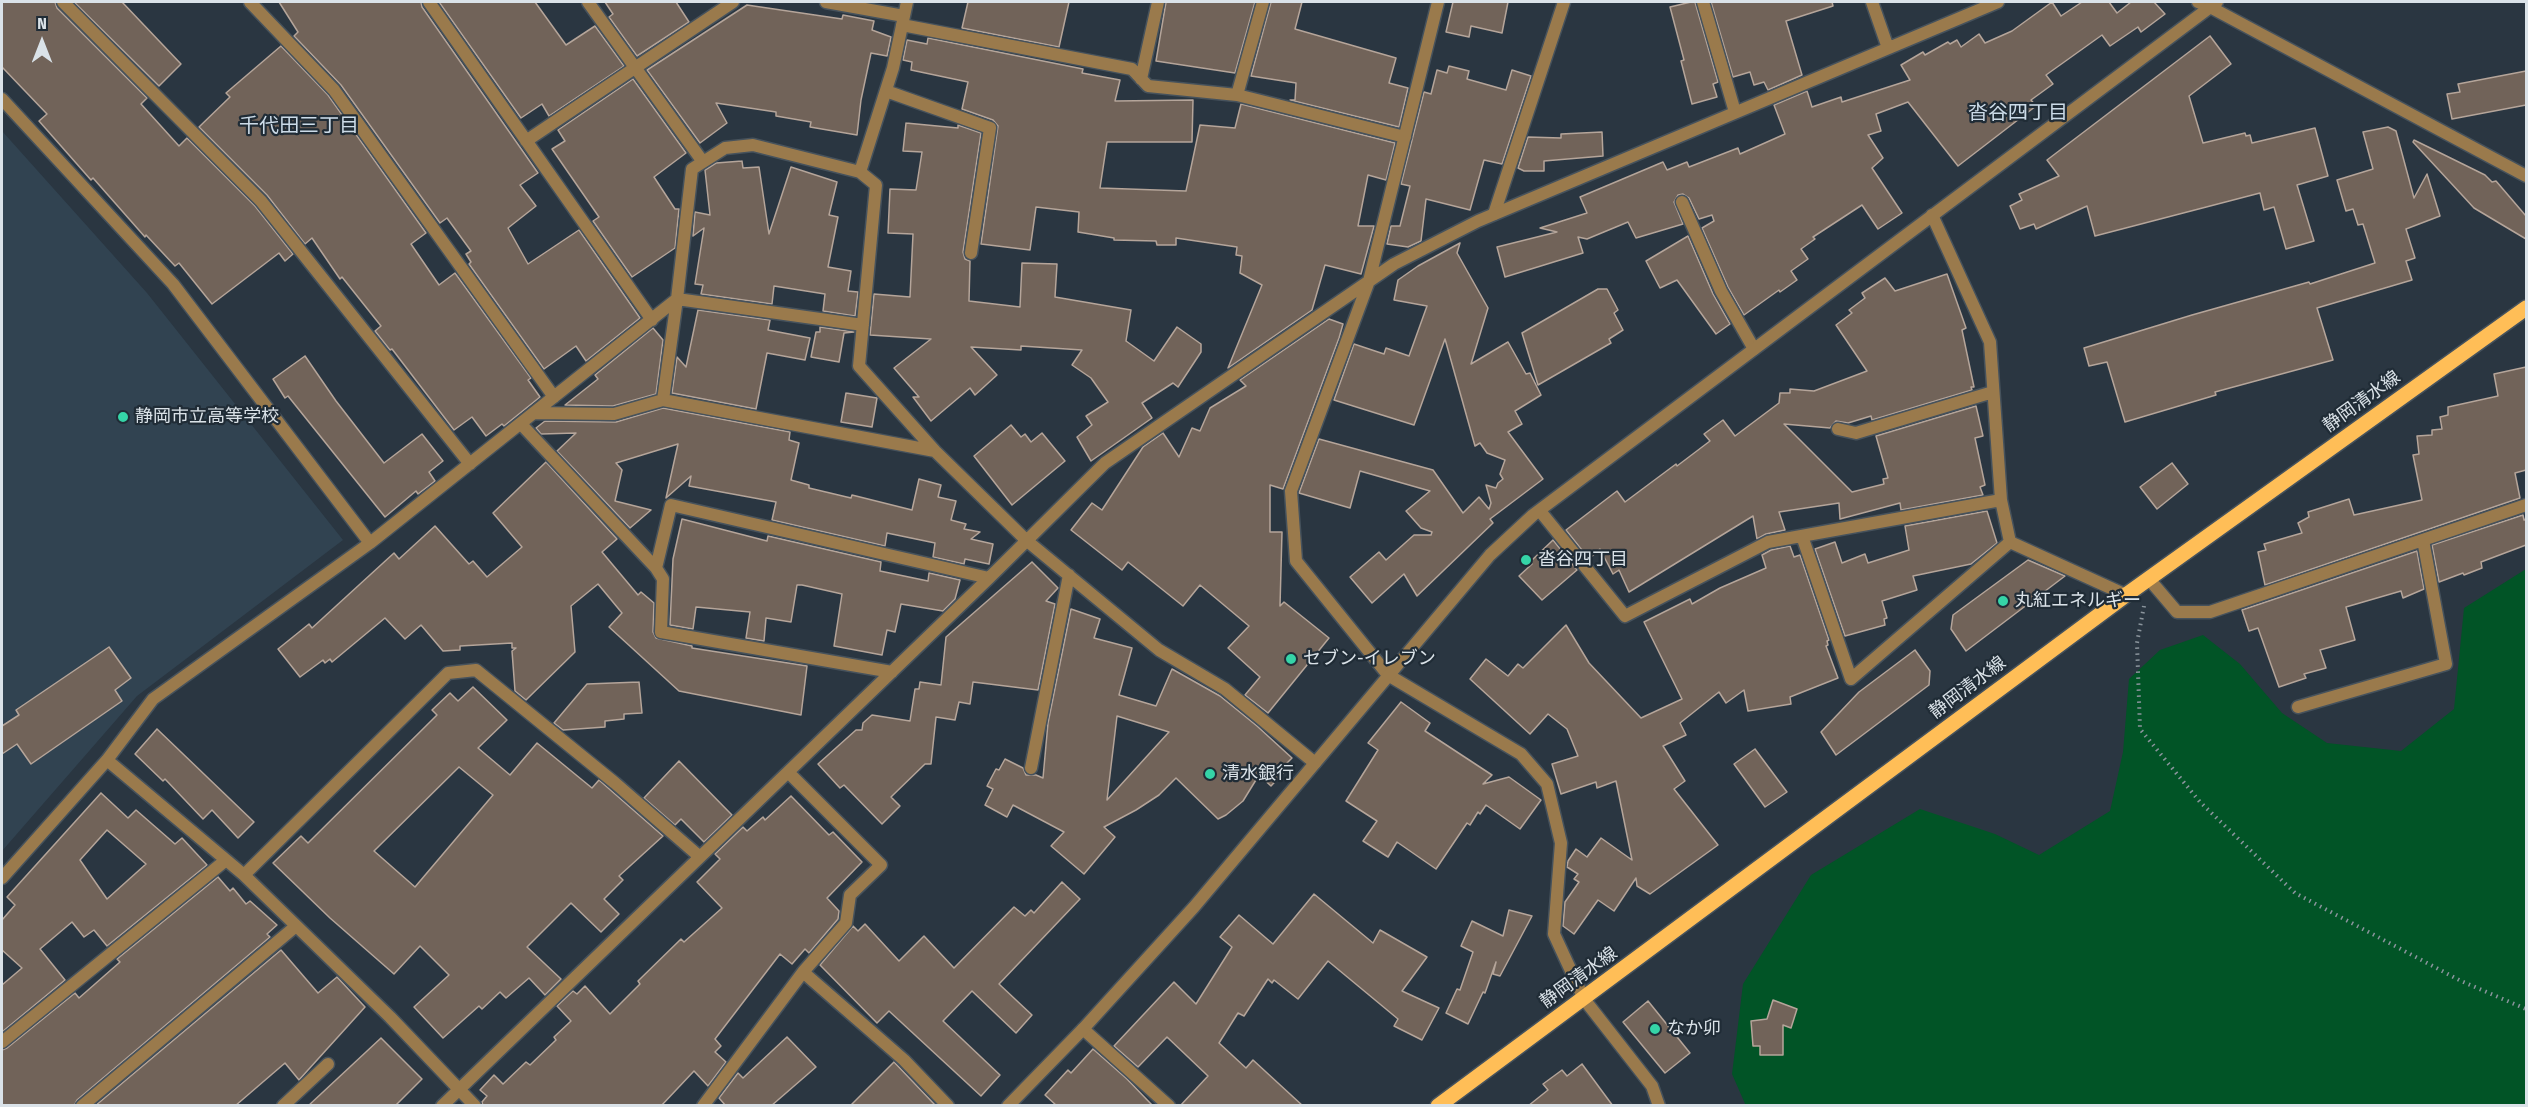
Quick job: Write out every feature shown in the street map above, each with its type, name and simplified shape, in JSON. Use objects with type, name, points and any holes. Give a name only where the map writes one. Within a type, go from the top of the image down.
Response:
[{"type":"main road","name":"静岡清水線","points":[[1438,1106],[2126,594],[2526,308]]},
{"type":"street","points":[[63,2],[261,201],[470,464]]},
{"type":"street","points":[[250,2],[333,90],[554,397]]},
{"type":"street","points":[[429,2],[651,320]]},
{"type":"street","points":[[588,2],[703,162]]},
{"type":"street","points":[[526,141],[733,2]]},
{"type":"street","points":[[826,2],[1132,69],[1148,86],[1237,95],[1405,137]]},
{"type":"street","points":[[860,172],[886,91],[907,2]]},
{"type":"street","points":[[1141,79],[1158,2]]},
{"type":"street","points":[[1237,95],[1263,2]]},
{"type":"street","points":[[1438,2],[1369,281],[1291,491],[1296,561],[1388,675],[1521,754],[1547,784],[1562,843],[1554,934],[1584,999],[1652,1086],[1659,1106]]},
{"type":"street","points":[[1494,214],[1564,2]]},
{"type":"street","points":[[1703,2],[1735,112]]},
{"type":"street","points":[[1872,2],[1888,48]]},
{"type":"street","points":[[442,1106],[789,772],[1105,463],[1394,264],[1494,214],[1998,2]]},
{"type":"street","points":[[2198,2],[2214,4],[2526,176]]},
{"type":"street","points":[[1008,1106],[1083,1029],[1194,907],[1490,555],[1540,511],[2214,4]]},
{"type":"street","points":[[886,91],[990,128],[971,253]]},
{"type":"street","points":[[2,99],[173,284],[370,543]]},
{"type":"street","points":[[663,400],[692,169],[725,148],[753,145],[860,172],[876,185],[859,366],[935,451],[1026,540],[1159,650],[1225,689],[1315,763]]},
{"type":"street","points":[[1682,202],[1721,291],[1754,349]]},
{"type":"street","points":[[1932,215],[1990,342],[2001,500],[2010,542]]},
{"type":"street","points":[[2,878],[107,760],[153,699],[370,543],[677,299],[863,325]]},
{"type":"street","points":[[1838,429],[1856,433],[1993,392]]},
{"type":"street","points":[[534,413],[614,414],[663,400],[935,451]]},
{"type":"street","points":[[520,424],[656,568],[663,579],[661,632],[892,672]]},
{"type":"street","points":[[1540,511],[1625,616],[1768,542],[2001,500]]},
{"type":"street","points":[[656,568],[671,505],[989,578]]},
{"type":"street","points":[[2149,579],[2177,612],[2210,612],[2526,505]]},
{"type":"street","points":[[1802,536],[1851,679],[2010,542]]},
{"type":"street","points":[[2298,707],[2446,664],[2423,540]]},
{"type":"street","points":[[2010,542],[2126,594]]},
{"type":"street","points":[[1031,768],[1069,575]]},
{"type":"street","points":[[244,875],[448,673],[477,670],[615,783],[700,857]]},
{"type":"street","points":[[107,760],[244,875],[390,1017],[476,1106]]},
{"type":"street","points":[[703,1106],[802,972],[846,923],[850,895],[881,865],[789,772]]},
{"type":"street","points":[[2,1042],[226,860]]},
{"type":"street","points":[[82,1106],[296,926]]},
{"type":"street","points":[[802,972],[904,1060],[948,1106]]},
{"type":"street","points":[[1083,1029],[1169,1106]]},
{"type":"street","points":[[283,1106],[328,1064]]},
{"type":"path","points":[[2149,579],[2137,643],[2140,729],[2200,802],[2295,893],[2461,981],[2526,1009]]},
{"type":"shaded area","name":"静岡市立高等学校","points":[[2,131],[147,293],[343,540],[137,696],[2,851]]},
{"type":"green space","points":[[2526,569],[2526,1105],[1746,1106],[1732,1074],[1743,984],[1811,875],[1920,809],[1995,834],[2039,855],[2110,811],[2123,752],[2129,679],[2160,650],[2203,635],[2240,664],[2282,713],[2327,743],[2401,751],[2454,709],[2464,608]]},
{"type":"building","points":[[2,2],[55,2],[57,8],[147,98],[141,104],[179,146],[187,138],[255,206],[293,254],[285,261],[279,253],[212,304],[179,263],[175,266],[146,235],[145,237],[39,121],[47,114],[2,67]]},
{"type":"building","points":[[74,2],[122,2],[181,64],[159,86]]},
{"type":"building","points":[[279,2],[421,2],[422,7],[538,173],[520,185],[536,206],[508,228],[528,264],[579,230],[640,318],[586,361],[576,346],[544,369],[469,264],[471,262],[466,254],[471,251],[447,218],[440,223],[341,85],[294,36],[298,32]]},
{"type":"building","points":[[439,2],[535,2],[566,45],[595,26],[624,66],[549,116],[542,104],[521,118]]},
{"type":"building","points":[[605,2],[676,2],[689,22],[637,56],[609,17],[613,14]]},
{"type":"building","points":[[968,2],[1069,2],[1059,47],[962,28]]},
{"type":"building","points":[[1166,2],[1255,2],[1235,73],[1156,61]]},
{"type":"building","points":[[1271,2],[1302,2],[1295,29],[1396,58],[1389,83],[1408,88],[1399,127],[1290,100],[1295,100],[1296,83],[1251,76]]},
{"type":"building","points":[[1453,2],[1508,2],[1502,33],[1471,26],[1469,37],[1446,32]]},
{"type":"building","points":[[1695,2],[1718,82],[1713,84],[1717,97],[1692,104],[1681,61],[1684,60],[1670,7]]},
{"type":"building","points":[[1711,2],[1832,2],[1833,6],[1786,21],[1802,75],[1768,90],[1764,82],[1754,85],[1750,72],[1733,77]]},
{"type":"building","points":[[2052,2],[2061,16],[2082,2],[2109,2],[2117,13],[2131,2],[2154,2],[2165,14],[2141,32],[2138,27],[2110,46],[2102,35],[2046,75],[2053,84],[2031,100],[2036,106],[1958,166],[1908,102],[1876,114],[1881,131],[1868,135],[1883,158],[1872,168],[1902,213],[1878,229],[1862,205],[1813,237],[1815,239],[1801,249],[1808,259],[1791,271],[1797,280],[1744,315],[1728,287],[1702,228],[1714,221],[1712,215],[1699,219],[1689,198],[1683,194],[1678,195],[1674,202],[1683,224],[1636,238],[1628,222],[1587,239],[1578,237],[1583,253],[1505,277],[1497,247],[1557,232],[1540,228],[1587,213],[1580,197],[1663,162],[1667,170],[1687,162],[1689,167],[1738,148],[1740,154],[1785,134],[1774,105],[1807,91],[1812,107],[1841,97],[1842,102],[1910,80],[1901,65],[1923,52],[1925,55],[1948,42],[1950,44],[1957,40],[1961,47],[1979,34],[1985,43],[2012,31]]},
{"type":"building","points":[[747,5],[842,19],[843,15],[874,21],[872,30],[891,37],[887,56],[871,53],[861,100],[857,135],[810,127],[811,122],[776,116],[776,112],[716,103],[727,123],[700,143],[647,70]]},
{"type":"building","points":[[2210,36],[2231,64],[2189,96],[2203,143],[2245,133],[2246,136],[2250,135],[2252,143],[2315,128],[2328,176],[2297,185],[2314,241],[2286,249],[2274,207],[2264,210],[2260,193],[2095,236],[2087,206],[2036,229],[2034,224],[2020,229],[2010,206],[2022,200],[2019,194],[2059,176],[2047,160]]},
{"type":"building","points":[[928,38],[1083,69],[1082,73],[1120,80],[1115,101],[1193,100],[1192,142],[1107,142],[1100,188],[1186,191],[1200,125],[1235,128],[1241,104],[1395,143],[1386,180],[1368,175],[1358,226],[1374,226],[1361,274],[1325,265],[1312,310],[1228,368],[1262,285],[1240,273],[1242,256],[1236,255],[1237,247],[1176,238],[1176,245],[1157,245],[1156,241],[1114,240],[1114,238],[1078,232],[1079,212],[1036,207],[1030,250],[981,244],[998,126],[993,120],[962,109],[968,82],[911,70],[912,62],[903,60],[907,40],[927,44]]},
{"type":"building","points":[[281,46],[328,95],[426,233],[411,244],[439,285],[455,273],[531,378],[528,380],[540,397],[504,426],[502,424],[486,436],[472,417],[454,430],[392,349],[390,350],[375,331],[381,326],[342,277],[340,279],[312,238],[305,244],[267,195],[199,127],[230,97],[226,93]]},
{"type":"building","points":[[1449,66],[1469,71],[1467,79],[1506,90],[1512,70],[1531,76],[1502,164],[1484,160],[1470,210],[1426,199],[1421,241],[1408,247],[1387,244],[1391,226],[1400,226],[1410,186],[1401,184],[1424,92],[1431,94],[1437,70],[1447,73]]},
{"type":"building","points":[[2526,71],[2526,105],[2452,119],[2447,94],[2460,92],[2458,84]]},
{"type":"building","points":[[633,79],[686,153],[654,177],[675,209],[679,209],[675,248],[632,277],[593,221],[599,217],[552,149],[565,141],[558,130]]},
{"type":"building","points":[[906,123],[958,128],[958,125],[981,133],[963,252],[965,259],[970,261],[969,301],[1020,307],[1022,263],[1057,264],[1055,297],[1131,310],[1126,341],[1154,361],[1177,327],[1201,344],[1201,352],[1178,387],[1173,383],[1142,403],[1152,418],[1091,461],[1077,437],[1092,425],[1086,416],[1108,402],[1091,378],[1072,365],[1082,350],[1021,346],[1021,350],[971,347],[997,375],[975,395],[970,388],[931,421],[913,397],[919,397],[894,368],[931,339],[870,335],[874,294],[910,297],[913,234],[888,233],[890,189],[916,190],[922,152],[903,151]]},
{"type":"building","points":[[2388,127],[2396,131],[2414,198],[2427,174],[2440,216],[2406,229],[2415,258],[2406,261],[2412,280],[2317,308],[2333,360],[2215,392],[2216,395],[2125,422],[2107,362],[2089,366],[2084,348],[2192,315],[2309,282],[2310,284],[2375,263],[2363,224],[2358,225],[2353,209],[2346,211],[2337,180],[2373,169],[2363,132]]},
{"type":"building","points":[[1602,132],[1603,156],[1544,161],[1544,171],[1524,171],[1518,168],[1528,137],[1561,138],[1561,134]]},
{"type":"building","points":[[2414,140],[2485,175],[2492,182],[2496,181],[2526,216],[2526,239],[2474,208],[2413,142]]},
{"type":"building","points":[[742,161],[743,168],[759,167],[769,234],[791,167],[837,182],[829,215],[838,217],[828,267],[851,271],[848,291],[858,292],[855,316],[823,311],[825,294],[774,286],[772,304],[701,294],[703,285],[695,284],[704,228],[693,236],[695,212],[710,215],[705,170],[716,163]]},
{"type":"building","points":[[1688,236],[1713,294],[1730,324],[1716,334],[1677,280],[1660,288],[1646,261]]},
{"type":"building","points":[[1460,243],[1457,253],[1488,308],[1471,364],[1508,342],[1526,374],[1530,373],[1541,395],[1515,411],[1522,424],[1508,432],[1543,479],[1490,519],[1493,523],[1417,596],[1404,574],[1372,603],[1350,577],[1379,552],[1386,560],[1414,535],[1431,535],[1432,532],[1421,528],[1406,511],[1430,491],[1360,471],[1350,508],[1299,493],[1319,439],[1433,470],[1463,513],[1479,497],[1489,509],[1491,503],[1486,485],[1496,488],[1503,479],[1500,474],[1505,460],[1487,453],[1480,443],[1475,446],[1445,339],[1414,425],[1334,400],[1354,344],[1384,354],[1386,348],[1409,356],[1427,306],[1394,300],[1398,280]]},
{"type":"building","points":[[1947,274],[1966,328],[1962,330],[1974,387],[1971,387],[1972,390],[1872,420],[1871,416],[1848,423],[1836,421],[1830,428],[1784,424],[1852,492],[1884,484],[1883,479],[1888,478],[1876,436],[1976,406],[1983,436],[1975,438],[1985,485],[1980,487],[1983,495],[1901,510],[1900,503],[1840,519],[1839,503],[1779,512],[1785,530],[1766,534],[1757,539],[1753,516],[1629,592],[1619,570],[1613,574],[1600,549],[1589,559],[1566,530],[1617,491],[1625,502],[1676,464],[1677,466],[1710,441],[1704,434],[1723,420],[1735,436],[1779,403],[1780,393],[1790,393],[1790,389],[1814,391],[1867,371],[1836,325],[1852,313],[1849,310],[1865,298],[1862,293],[1885,278],[1895,291]]},
{"type":"building","points":[[1598,289],[1607,289],[1618,310],[1614,313],[1623,330],[1609,339],[1611,343],[1538,385],[1522,333]]},
{"type":"building","points":[[698,310],[770,320],[768,330],[810,338],[805,360],[767,353],[756,409],[672,393],[677,357],[686,367]]},
{"type":"building","points":[[1329,319],[1343,324],[1283,489],[1270,485],[1270,532],[1282,532],[1280,606],[1284,602],[1329,638],[1268,713],[1245,695],[1260,677],[1228,648],[1249,626],[1200,585],[1183,606],[1128,562],[1122,570],[1071,530],[1092,503],[1102,510],[1143,447],[1163,433],[1179,457],[1192,428],[1200,431],[1210,408],[1246,386],[1240,380]]},
{"type":"building","points":[[820,327],[854,332],[844,333],[839,362],[811,357],[816,332],[820,332]]},
{"type":"building","points":[[653,328],[663,340],[656,394],[613,406],[565,405],[598,379],[595,375]]},
{"type":"building","points":[[305,356],[384,463],[422,434],[443,461],[429,472],[435,481],[418,494],[416,491],[385,517],[288,396],[285,398],[273,379]]},
{"type":"building","points":[[2526,367],[2526,470],[2515,473],[2520,498],[2265,585],[2258,552],[2266,550],[2264,544],[2302,533],[2298,523],[2309,517],[2308,512],[2349,499],[2354,515],[2422,500],[2413,455],[2419,454],[2417,436],[2432,435],[2432,430],[2442,429],[2440,417],[2448,415],[2448,407],[2498,396],[2494,374]]},
{"type":"building","points":[[846,393],[877,398],[872,427],[841,422]]},
{"type":"building","points":[[663,408],[790,432],[789,440],[799,443],[791,480],[809,485],[809,488],[851,498],[852,495],[912,510],[919,479],[941,485],[938,497],[956,501],[951,520],[966,524],[964,529],[980,532],[971,539],[993,544],[989,564],[965,559],[964,564],[933,557],[935,543],[887,533],[885,546],[772,520],[776,502],[689,486],[691,476],[666,498],[678,444],[616,463],[622,470],[615,501],[651,510],[630,528],[557,451],[576,433],[541,434],[536,428],[545,421],[616,422]]},
{"type":"building","points":[[1011,425],[1021,437],[1025,434],[1031,442],[1042,433],[1065,461],[1012,505],[974,456]]},
{"type":"building","points":[[546,462],[617,539],[602,552],[638,595],[641,592],[654,603],[653,632],[656,638],[692,646],[692,648],[807,666],[801,715],[679,691],[609,627],[622,613],[598,584],[571,606],[575,652],[526,700],[515,691],[512,651],[516,648],[512,648],[512,643],[460,646],[460,650],[443,651],[421,625],[405,639],[385,618],[332,662],[330,659],[325,663],[323,660],[300,677],[278,649],[309,624],[312,628],[394,553],[399,559],[435,526],[469,564],[473,561],[487,577],[522,547],[493,513]]},
{"type":"building","points":[[2172,463],[2188,484],[2157,509],[2140,487]]},
{"type":"building","points":[[1987,511],[1997,543],[1971,564],[1913,576],[1917,590],[1882,601],[1887,618],[1884,619],[1885,625],[1845,636],[1815,549],[1835,542],[1842,563],[1865,554],[1868,563],[1909,550],[1905,526]]},
{"type":"building","points":[[2523,515],[2524,520],[2526,519],[2526,545],[2481,562],[2482,568],[2439,582],[2432,545]]},
{"type":"building","points":[[682,519],[767,541],[768,536],[881,562],[880,571],[928,581],[929,573],[960,580],[955,599],[943,611],[901,604],[895,632],[887,630],[882,655],[834,646],[842,594],[802,585],[797,585],[791,622],[766,618],[764,641],[746,638],[750,612],[696,607],[693,629],[670,625],[673,559]]},
{"type":"building","points":[[1553,540],[1577,570],[1542,600],[1519,576]]},
{"type":"building","points":[[1790,546],[1794,557],[1800,555],[1829,640],[1826,646],[1838,678],[1790,697],[1791,704],[1748,711],[1744,690],[1726,703],[1719,692],[1680,723],[1686,735],[1663,746],[1685,781],[1674,789],[1718,845],[1650,894],[1637,886],[1636,878],[1614,911],[1598,900],[1574,934],[1563,926],[1565,902],[1579,882],[1574,879],[1578,874],[1567,867],[1576,849],[1587,857],[1601,838],[1632,860],[1616,781],[1597,788],[1596,782],[1561,794],[1552,764],[1578,756],[1567,729],[1548,714],[1530,734],[1470,679],[1486,659],[1508,676],[1518,664],[1523,668],[1566,625],[1589,663],[1641,718],[1682,699],[1644,622],[1690,599],[1692,604],[1720,588],[1766,568],[1762,555],[1771,550]]},
{"type":"building","points":[[2417,551],[2424,589],[2403,598],[2401,591],[2346,607],[2355,640],[2320,650],[2326,668],[2304,674],[2306,678],[2279,687],[2258,628],[2249,631],[2242,610]]},
{"type":"building","points":[[2028,560],[2065,576],[1966,651],[1951,629],[1953,615]]},
{"type":"building","points":[[1032,562],[1058,588],[1046,601],[1055,604],[1038,690],[973,682],[970,704],[959,702],[955,720],[936,717],[931,764],[925,764],[891,797],[900,806],[882,824],[844,785],[840,788],[818,764],[856,730],[862,730],[863,723],[872,715],[910,721],[915,689],[919,689],[920,682],[941,685],[946,637]]},
{"type":"building","points":[[1071,609],[1100,619],[1094,638],[1132,648],[1119,695],[1156,706],[1172,669],[1220,696],[1292,758],[1282,768],[1285,771],[1271,786],[1259,775],[1243,801],[1218,819],[1176,778],[1159,795],[1104,827],[1115,837],[1084,874],[1051,846],[1064,832],[1013,805],[1007,817],[985,805],[993,789],[987,786],[996,769],[999,770],[1005,759],[1023,768],[1026,775],[1043,778],[1048,723]],"holes":[[[1117,716],[1169,732],[1107,800]]]},
{"type":"building","points":[[109,647],[131,678],[115,690],[122,701],[31,764],[17,744],[2,754],[2,726],[19,715],[16,710]]},
{"type":"building","points":[[1915,650],[1930,671],[1929,685],[1836,755],[1821,732],[1859,692]]},
{"type":"building","points":[[639,682],[642,713],[624,714],[624,719],[605,721],[605,727],[563,730],[554,723],[587,684]]},
{"type":"building","points":[[473,687],[507,720],[478,748],[510,775],[537,743],[592,788],[599,780],[663,836],[619,876],[623,880],[604,899],[619,914],[601,932],[571,903],[527,947],[561,979],[545,995],[529,978],[506,998],[500,992],[482,1009],[479,1006],[443,1038],[414,1007],[449,975],[420,946],[394,974],[330,918],[273,863],[301,836],[308,843],[437,715],[432,710],[450,693],[458,701]],"holes":[[[459,767],[493,795],[415,887],[374,851]]]},
{"type":"building","points":[[1401,702],[1430,723],[1425,731],[1492,775],[1483,784],[1509,777],[1541,800],[1520,829],[1486,805],[1480,814],[1478,812],[1470,825],[1467,823],[1436,869],[1397,842],[1388,857],[1363,841],[1377,821],[1346,801],[1378,750],[1368,743]]},
{"type":"building","points":[[157,729],[254,822],[238,838],[212,810],[203,819],[165,779],[163,781],[135,754]]},
{"type":"building","points":[[1755,749],[1787,792],[1765,807],[1734,764]]},
{"type":"building","points":[[679,761],[732,815],[704,842],[681,819],[675,825],[644,798]]},
{"type":"building","points":[[101,793],[128,818],[136,810],[175,844],[182,838],[207,865],[107,946],[94,930],[84,937],[72,922],[40,949],[65,980],[2,1032],[2,985],[22,968],[2,950],[2,920],[15,905],[7,897]],"holes":[[[107,830],[146,864],[107,899],[80,860]]]},
{"type":"building","points":[[791,796],[829,835],[833,832],[862,862],[827,898],[839,911],[838,919],[809,953],[805,949],[792,964],[780,954],[715,1039],[721,1046],[715,1052],[726,1062],[708,1086],[694,1071],[661,1106],[483,1106],[482,1102],[487,1096],[480,1090],[494,1075],[503,1084],[526,1062],[530,1065],[556,1040],[554,1037],[571,1021],[557,1006],[573,991],[577,994],[585,986],[610,1014],[640,984],[638,981],[681,939],[684,942],[722,908],[697,882],[720,859],[715,854],[743,827],[747,831],[763,817],[765,820]]},
{"type":"building","points":[[218,877],[230,891],[233,888],[246,904],[250,901],[277,925],[267,934],[270,937],[77,1100],[74,1106],[2,1106],[2,1050],[75,993],[79,998],[120,962],[117,959]]},
{"type":"building","points":[[1062,882],[1080,899],[999,984],[1032,1015],[1016,1033],[972,991],[943,1021],[1000,1075],[981,1096],[889,1011],[877,1023],[820,965],[853,926],[858,931],[865,924],[899,961],[924,936],[954,968],[1014,907],[1025,916],[1031,910],[1034,913]]},
{"type":"building","points":[[1314,894],[1373,943],[1380,930],[1427,957],[1402,991],[1439,1008],[1422,1040],[1394,1026],[1398,1019],[1328,961],[1298,999],[1274,980],[1272,983],[1268,979],[1244,1016],[1238,1013],[1219,1043],[1246,1068],[1253,1060],[1303,1106],[1180,1106],[1208,1076],[1167,1037],[1138,1067],[1114,1046],[1174,982],[1196,1004],[1232,947],[1220,937],[1239,915],[1273,944]]},
{"type":"building","points":[[1509,910],[1532,916],[1500,976],[1493,974],[1496,962],[1485,993],[1483,992],[1468,1024],[1446,1013],[1457,989],[1460,990],[1473,952],[1461,946],[1472,921],[1503,936]]},
{"type":"building","points":[[281,950],[318,993],[337,977],[365,1007],[299,1080],[285,1063],[235,1106],[95,1106]]},
{"type":"building","points":[[1773,1000],[1797,1009],[1791,1028],[1783,1025],[1783,1055],[1760,1055],[1760,1046],[1753,1046],[1751,1021],[1767,1019]]},
{"type":"building","points":[[1648,1001],[1690,1053],[1665,1073],[1623,1022]]},
{"type":"building","points":[[787,1037],[816,1067],[771,1106],[726,1106],[719,1098],[738,1073],[743,1078]]},
{"type":"building","points":[[381,1038],[422,1079],[395,1106],[308,1106]]},
{"type":"building","points":[[1093,1049],[1153,1106],[1057,1106],[1045,1095],[1068,1070],[1071,1073]]},
{"type":"building","points":[[894,1062],[936,1106],[850,1106]]},
{"type":"building","points":[[1582,1064],[1613,1106],[1528,1106],[1548,1090],[1543,1084],[1562,1070],[1567,1076]]},
{"type":"place","name":"静岡市立高等学校","points":[[123,417]]},
{"type":"place","name":"沓谷四丁目","points":[[1526,560]]},
{"type":"place","name":"丸紅エネルギー","points":[[2003,601]]},
{"type":"place","name":"セブン-イレブン","points":[[1291,659]]},
{"type":"place","name":"清水銀行","points":[[1210,774]]},
{"type":"place","name":"なか卯","points":[[1655,1029]]},
{"type":"district","name":"沓谷四丁目","points":[[2018,113]]},
{"type":"district","name":"千代田三丁目","points":[[299,126]]}]
